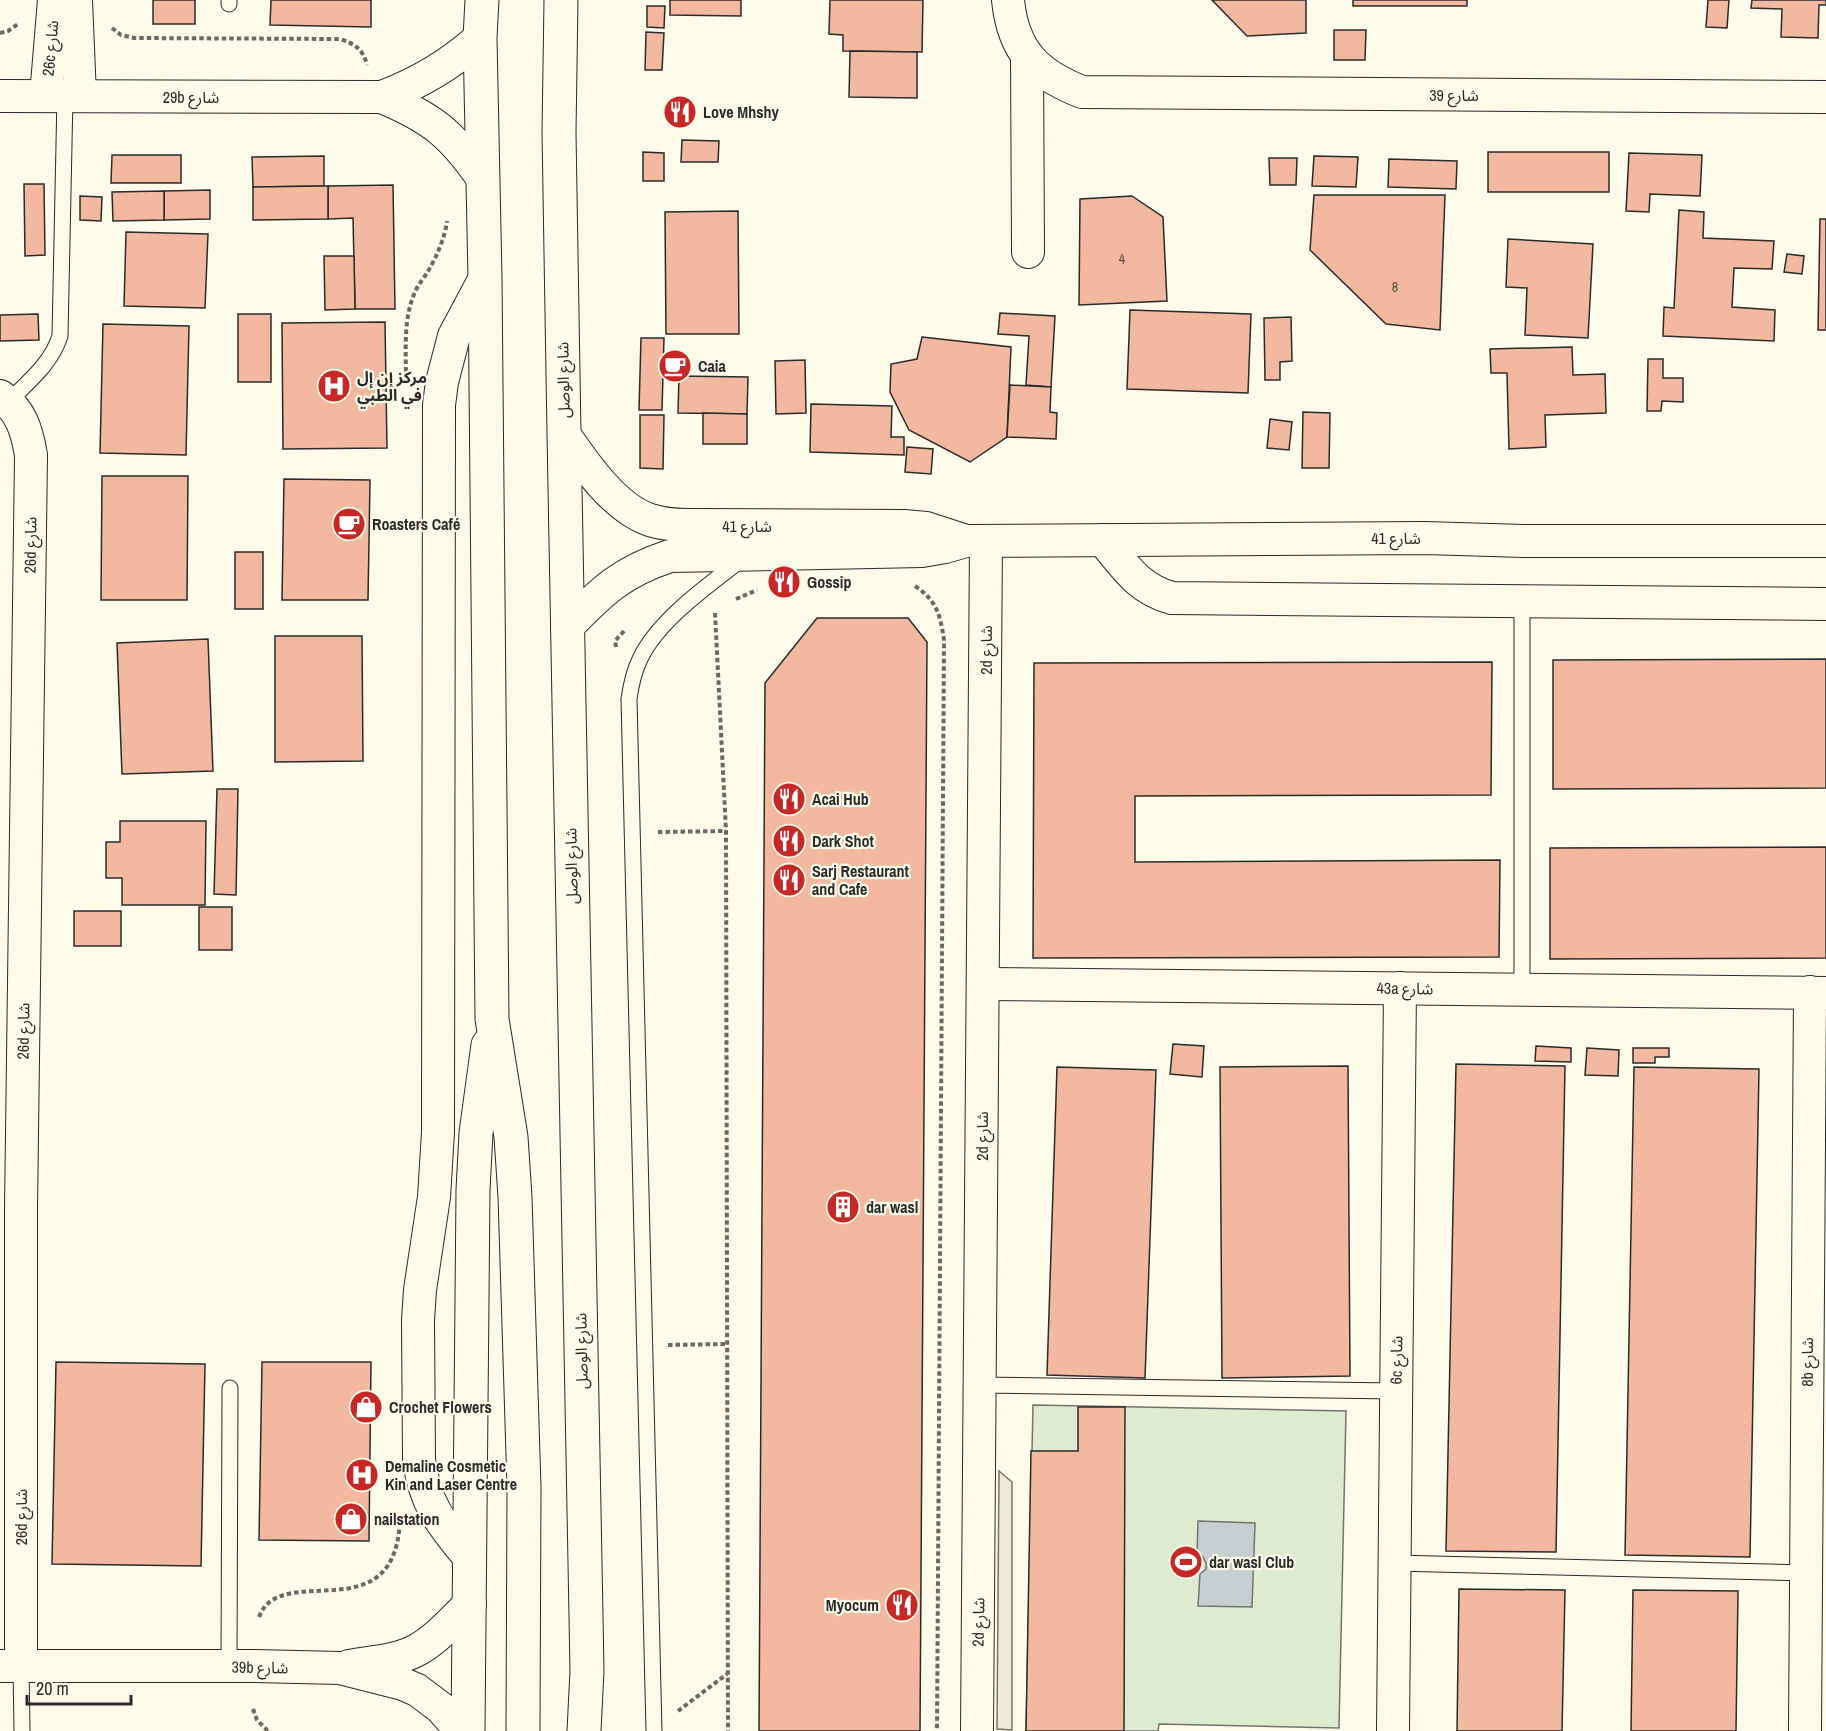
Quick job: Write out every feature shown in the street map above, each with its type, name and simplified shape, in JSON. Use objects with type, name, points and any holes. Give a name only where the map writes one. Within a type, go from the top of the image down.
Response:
[{"type":"main road","points":[[482,0],[480,38],[485,278],[492,1019],[509,1125],[515,1197],[524,1486],[523,1731]]},
{"type":"main road","name":"شارع الوصل","points":[[561,0],[559,132],[587,1671],[584,1731]]},
{"type":"main road","points":[[468,1731],[473,1190],[479,1110],[492,1019]]},
{"type":"main road","points":[[587,1671],[602,1731]]},
{"type":"street","name":"26c شارع","points":[[54,0],[63,96]]},
{"type":"street","name":"26c شارع","points":[[63,96],[76,0]]},
{"type":"street","points":[[1008,0],[1010,20],[1020,45],[1027,55],[1028,252]]},
{"type":"street","name":"29b شارع","points":[[376,98],[410,87],[435,74],[480,38]]},
{"type":"street","name":"شارع 39","points":[[1027,55],[1036,66],[1058,82],[1082,92],[1826,97]]},
{"type":"street","name":"29b شارع","points":[[0,96],[376,98],[413,110],[441,128],[465,152],[483,179]]},
{"type":"street","points":[[468,1556],[438,1520],[421,1480],[418,1320],[420,1290],[434,1197],[437,1153],[439,405],[442,381],[454,336],[485,278]]},
{"type":"street","name":"26d شارع","points":[[4,399],[20,417],[28,435],[31,455],[13,794],[10,1666]]},
{"type":"street","name":"شارع 41","points":[[564,434],[613,497],[648,520],[669,525],[904,526],[926,528],[976,541]]},
{"type":"street","name":"شارع 41","points":[[567,627],[602,591],[626,575],[670,556],[922,551],[976,541],[1425,538],[1524,541],[1826,541]]},
{"type":"street","points":[[1103,540],[1135,579],[1146,588],[1172,598],[1826,604]]},
{"type":"street","name":"2d شارع","points":[[976,541],[983,984],[977,1731]]},
{"type":"street","name":"43a شارع","points":[[983,984],[1818,992]]},
{"type":"street","name":"6c شارع","points":[[1393,1731],[1400,988]]},
{"type":"street","name":"8b شارع","points":[[1805,1731],[1818,992]]},
{"type":"street","name":"39b شارع","points":[[10,1666],[340,1668],[416,1651],[430,1642],[470,1604]]},
{"type":"street","name":"39b شارع","points":[[340,1668],[417,1689],[441,1708],[461,1731]]},
{"type":"lane","points":[[4,399],[48,361],[56,349],[60,336],[63,96]]},
{"type":"lane","points":[[654,1730],[629,711],[631,686],[640,657],[651,641],[678,612],[748,554]]},
{"type":"lane","points":[[1522,602],[1522,990]]},
{"type":"lane","points":[[980,1384],[1396,1391]]},
{"type":"lane","points":[[229,1666],[230,1388]]},
{"type":"lane","points":[[1394,1563],[1806,1573]]},
{"type":"lane","points":[[10,1666],[21,1731]]},
{"type":"path","points":[[107,21],[110,27],[121,35],[134,38],[340,39],[355,44],[365,56],[376,98]]},
{"type":"path","points":[[406,389],[406,330],[409,309],[415,291],[428,272],[439,248],[446,230],[448,211]]},
{"type":"path","points":[[907,580],[927,594],[936,608],[940,615],[944,640],[937,1731]]},
{"type":"path","points":[[731,601],[758,590]]},
{"type":"path","points":[[707,616],[715,609],[726,831],[728,1731]]},
{"type":"path","points":[[632,833],[726,831]]},
{"type":"path","points":[[645,1346],[727,1344]]},
{"type":"path","points":[[259,1617],[263,1606],[273,1598],[287,1593],[343,1591],[363,1585],[381,1574],[394,1556],[399,1535],[400,1515]]},
{"type":"path","points":[[654,1730],[728,1674]]},
{"type":"path","points":[[253,1709],[257,1720],[268,1731]]},
{"type":"green space","name":"dar wasl Club","points":[[1033,1405],[1346,1411],[1339,1728],[1159,1724],[1158,1731],[1026,1731]]},
{"type":"shaded area","points":[[999,1471],[1012,1482],[1012,1730],[997,1729]]},
{"type":"shaded area","points":[[1198,1521],[1255,1523],[1252,1607],[1198,1606],[1200,1574],[1206,1569],[1206,1563],[1203,1557],[1197,1555]]},
{"type":"building","points":[[153,0],[195,0],[195,24],[153,24]]},
{"type":"building","points":[[271,0],[371,0],[371,27],[270,25]]},
{"type":"building","points":[[670,0],[741,0],[741,16],[670,15]]},
{"type":"building","points":[[830,0],[923,0],[922,52],[843,51],[843,35],[829,34]]},
{"type":"building","points":[[1212,0],[1306,0],[1306,33],[1247,36]]},
{"type":"building","points":[[1353,0],[1467,0],[1467,6],[1353,6]]},
{"type":"building","points":[[1708,0],[1729,0],[1727,28],[1706,27]]},
{"type":"building","points":[[1752,0],[1826,0],[1826,5],[1819,5],[1818,38],[1781,37],[1782,9],[1751,8]]},
{"type":"building","points":[[647,6],[665,6],[664,28],[647,27]]},
{"type":"building","points":[[1334,30],[1366,30],[1365,60],[1334,60]]},
{"type":"building","points":[[646,32],[664,33],[662,70],[645,70]]},
{"type":"building","points":[[850,51],[917,52],[917,98],[849,97]]},
{"type":"building","points":[[682,140],[719,141],[718,162],[681,162]]},
{"type":"building","points":[[643,152],[664,153],[664,181],[643,181]]},
{"type":"building","points":[[1488,152],[1609,152],[1609,192],[1488,192]]},
{"type":"building","points":[[1629,153],[1702,155],[1700,196],[1650,194],[1649,212],[1626,211]]},
{"type":"building","points":[[112,155],[181,155],[181,183],[111,183]]},
{"type":"building","points":[[324,156],[324,186],[253,187],[252,157]]},
{"type":"building","points":[[1314,156],[1358,157],[1356,187],[1312,186]]},
{"type":"building","points":[[1269,158],[1297,158],[1296,185],[1270,185]]},
{"type":"building","points":[[1389,159],[1457,161],[1456,189],[1388,187]]},
{"type":"building","points":[[24,184],[44,184],[45,255],[25,256]]},
{"type":"building","points":[[393,185],[395,309],[355,309],[353,218],[328,219],[328,186]]},
{"type":"building","points":[[328,186],[328,219],[253,220],[253,187]]},
{"type":"building","points":[[210,190],[210,219],[164,220],[164,191]]},
{"type":"building","points":[[164,191],[164,220],[113,221],[112,192]]},
{"type":"building","points":[[1314,195],[1445,195],[1440,330],[1386,324],[1310,250]]},
{"type":"building","points":[[80,196],[102,197],[101,221],[80,220]]},
{"type":"building","points":[[1132,196],[1163,217],[1167,301],[1079,305],[1080,199]]},
{"type":"building","points":[[1679,210],[1704,212],[1703,238],[1774,241],[1772,269],[1734,268],[1732,307],[1775,310],[1774,341],[1663,336],[1664,307],[1674,308]]},
{"type":"building","points":[[738,211],[739,334],[666,334],[665,212]]},
{"type":"building","points":[[1820,219],[1826,219],[1826,330],[1818,330]]},
{"type":"building","points":[[126,232],[208,234],[205,308],[124,306]]},
{"type":"building","points":[[1508,239],[1593,244],[1588,338],[1525,335],[1527,288],[1506,287]]},
{"type":"building","points":[[1787,254],[1804,256],[1802,274],[1784,272]]},
{"type":"building","points":[[324,256],[354,256],[355,309],[325,310]]},
{"type":"building","points":[[1130,310],[1251,314],[1248,393],[1127,389]]},
{"type":"building","points":[[1000,313],[1055,316],[1051,387],[1026,385],[1029,336],[998,334]]},
{"type":"building","points":[[38,314],[39,340],[0,341],[0,315]]},
{"type":"building","points":[[238,314],[271,314],[271,382],[238,382]]},
{"type":"building","points":[[1291,317],[1292,361],[1280,362],[1280,380],[1265,380],[1264,318]]},
{"type":"building","name":"مركز إن إل في الطبي","points":[[385,322],[387,448],[283,449],[282,323]]},
{"type":"building","points":[[103,324],[189,326],[186,455],[100,453]]},
{"type":"building","points":[[922,337],[1011,347],[1007,437],[970,462],[909,430],[890,392],[891,364],[917,359]]},
{"type":"building","points":[[641,338],[664,338],[662,410],[639,410]]},
{"type":"building","points":[[1572,347],[1573,375],[1605,374],[1606,413],[1545,415],[1546,447],[1509,449],[1507,373],[1491,373],[1490,349]]},
{"type":"building","points":[[1648,359],[1663,359],[1663,378],[1683,378],[1683,402],[1662,401],[1661,411],[1647,411]]},
{"type":"building","points":[[805,360],[806,413],[776,414],[775,361]]},
{"type":"building","points":[[679,376],[748,377],[747,414],[678,413]]},
{"type":"building","points":[[1010,385],[1051,387],[1050,412],[1057,413],[1056,439],[1007,437]]},
{"type":"building","points":[[811,404],[892,406],[891,437],[904,437],[904,455],[810,452]]},
{"type":"building","points":[[1303,412],[1330,413],[1329,468],[1302,468]]},
{"type":"building","points":[[703,413],[747,414],[747,444],[703,444]]},
{"type":"building","points":[[640,415],[664,415],[663,469],[640,468]]},
{"type":"building","points":[[1270,419],[1292,422],[1289,450],[1267,448]]},
{"type":"building","points":[[907,447],[933,449],[931,474],[905,472]]},
{"type":"building","points":[[102,476],[188,476],[187,600],[101,600]]},
{"type":"building","points":[[284,479],[370,480],[368,600],[282,600]]},
{"type":"building","points":[[235,552],[263,552],[263,609],[235,609]]},
{"type":"building","name":"dar wasl","points":[[817,618],[908,618],[927,642],[920,1731],[759,1731],[765,683]]},
{"type":"building","points":[[275,636],[362,636],[363,761],[275,762]]},
{"type":"building","points":[[208,639],[213,771],[122,774],[117,643]]},
{"type":"building","points":[[1826,659],[1826,788],[1553,789],[1553,660]]},
{"type":"building","points":[[1492,662],[1491,795],[1135,796],[1135,862],[1500,860],[1499,957],[1033,958],[1034,663]]},
{"type":"building","points":[[217,789],[238,789],[236,895],[214,894]]},
{"type":"building","points":[[120,821],[206,821],[205,905],[122,905],[122,878],[106,878],[106,842],[120,842]]},
{"type":"building","points":[[1826,847],[1826,958],[1550,959],[1550,848]]},
{"type":"building","points":[[199,907],[232,907],[232,950],[199,950]]},
{"type":"building","points":[[74,911],[121,911],[121,946],[74,946]]},
{"type":"building","points":[[1173,1044],[1204,1046],[1202,1077],[1170,1074]]},
{"type":"building","points":[[1536,1046],[1571,1048],[1571,1062],[1535,1061]]},
{"type":"building","points":[[1587,1048],[1619,1050],[1618,1076],[1585,1075]]},
{"type":"building","points":[[1633,1048],[1669,1048],[1669,1057],[1655,1057],[1655,1063],[1633,1063]]},
{"type":"building","points":[[1456,1064],[1565,1066],[1556,1552],[1446,1551]]},
{"type":"building","points":[[1348,1066],[1350,1376],[1222,1378],[1220,1067]]},
{"type":"building","points":[[1057,1067],[1156,1070],[1145,1378],[1047,1375]]},
{"type":"building","points":[[1634,1067],[1759,1069],[1750,1557],[1625,1555]]},
{"type":"building","points":[[56,1362],[205,1364],[201,1566],[52,1564]]},
{"type":"building","points":[[262,1362],[371,1362],[369,1541],[259,1540]]},
{"type":"building","points":[[1078,1407],[1125,1407],[1124,1731],[1026,1731],[1031,1451],[1078,1451]]},
{"type":"building","points":[[1459,1589],[1565,1590],[1562,1731],[1457,1731]]},
{"type":"building","points":[[1633,1590],[1738,1591],[1736,1731],[1631,1731]]},
{"type":"place","name":"Love Mhshy","points":[[680,112]]},
{"type":"place","name":"Caia","points":[[675,366]]},
{"type":"place","name":"مركز إن إل في الطبي","points":[[334,386]]},
{"type":"place","name":"Roasters Café","points":[[349,524]]},
{"type":"place","name":"Gossip","points":[[784,582]]},
{"type":"place","name":"Acai Hub","points":[[789,799]]},
{"type":"place","name":"Dark Shot","points":[[789,841]]},
{"type":"place","name":"Sarj Restaurant and Cafe","points":[[789,880]]},
{"type":"place","name":"dar wasl","points":[[843,1207]]},
{"type":"place","name":"Crochet Flowers","points":[[366,1407]]},
{"type":"place","name":"Demaline Cosmetic Kin and Laser Centre","points":[[362,1475]]},
{"type":"place","name":"nailstation","points":[[351,1519]]},
{"type":"place","name":"dar wasl Club","points":[[1186,1562]]},
{"type":"place","name":"Myocum","points":[[902,1605]]}]
